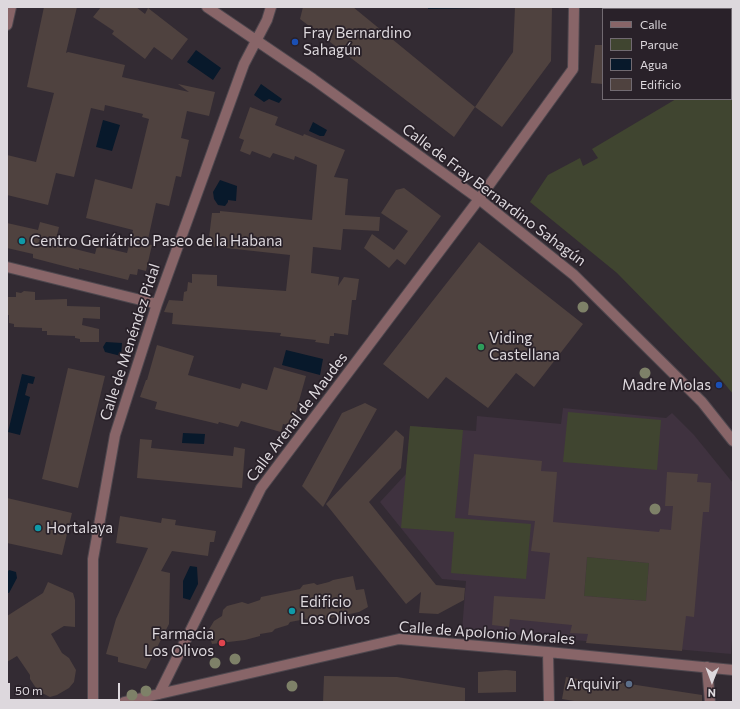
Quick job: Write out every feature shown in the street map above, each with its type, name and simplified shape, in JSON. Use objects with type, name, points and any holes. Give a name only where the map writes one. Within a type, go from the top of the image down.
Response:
[{"type":"street","points":[[7,25],[11,7]]},
{"type":"street","name":"Calle de Fray Bernardino Sahagún","points":[[207,7],[313,79],[480,199],[574,275],[702,402],[733,441]]},
{"type":"street","name":"Calle de Menéndez Pidal","points":[[93,702],[93,559],[115,436],[157,304],[244,64],[267,20],[272,7]]},
{"type":"street","name":"Calle Arenal de Maudes","points":[[160,694],[262,488],[480,199],[573,69],[574,7]]},
{"type":"street","points":[[7,267],[157,304]]},
{"type":"street","name":"Calle de Apolonio Morales","points":[[124,702],[399,639],[733,670]]},
{"type":"street","points":[[548,652],[549,702]]},
{"type":"street","points":[[707,667],[710,702]]},
{"type":"shaded area","points":[[563,408],[666,418],[672,413],[694,435],[733,483],[733,628],[731,654],[462,630],[466,581],[442,579],[380,502],[406,474],[410,426],[476,431],[477,416],[561,424]]},
{"type":"green space","points":[[732,60],[733,394],[719,377],[617,273],[530,202],[548,175],[580,158],[583,166],[598,158],[592,149],[674,100],[732,100]]},
{"type":"green space","points":[[568,412],[661,420],[657,470],[563,462]]},
{"type":"green space","points":[[410,426],[463,430],[455,518],[531,524],[526,579],[451,573],[454,532],[401,528]]},
{"type":"green space","points":[[587,557],[649,563],[646,601],[584,596]]},
{"type":"water","points":[[428,7],[480,7],[480,8],[428,9]]},
{"type":"water","points":[[196,50],[221,68],[213,80],[187,62]]},
{"type":"water","points":[[261,84],[282,99],[279,103],[269,99],[264,102],[254,95]]},
{"type":"water","points":[[103,120],[120,125],[112,151],[96,147]]},
{"type":"water","points":[[313,122],[327,130],[324,136],[320,136],[309,131]]},
{"type":"water","points":[[220,180],[237,186],[236,201],[228,200],[225,206],[218,205],[214,199],[213,192]]},
{"type":"water","points":[[106,342],[122,343],[121,356],[105,352],[103,347]]},
{"type":"water","points":[[286,350],[323,359],[320,375],[282,365]]},
{"type":"water","points":[[22,374],[35,377],[33,384],[28,383],[25,395],[30,397],[20,435],[8,432]]},
{"type":"water","points":[[183,433],[205,434],[204,444],[182,443]]},
{"type":"water","points":[[190,566],[197,567],[198,584],[190,600],[183,598],[183,581]]},
{"type":"water","points":[[9,570],[16,572],[17,578],[9,593],[7,593],[7,573]]},
{"type":"building","points":[[44,7],[77,7],[66,53],[68,52],[125,65],[122,77],[189,92],[178,84],[215,92],[209,116],[187,111],[181,138],[189,140],[181,177],[176,176],[169,206],[156,203],[147,244],[152,245],[146,271],[138,269],[137,275],[130,274],[128,280],[79,268],[79,270],[33,258],[33,254],[7,248],[7,223],[38,230],[40,222],[59,227],[55,244],[95,254],[97,246],[127,253],[133,230],[86,218],[95,179],[132,189],[149,119],[142,117],[143,114],[105,105],[104,111],[91,108],[74,177],[56,173],[48,205],[7,195],[7,155],[36,162],[54,93],[27,87]]},
{"type":"building","points":[[101,7],[136,7],[145,14],[148,8],[188,39],[172,60],[154,47],[145,59],[112,34],[114,31],[93,17]]},
{"type":"building","points":[[303,7],[353,7],[475,107],[454,137],[300,19]]},
{"type":"building","points":[[515,7],[552,7],[551,61],[502,127],[475,107],[513,52]]},
{"type":"building","points":[[595,45],[602,45],[602,84],[591,83]]},
{"type":"building","points":[[250,107],[278,117],[275,125],[303,136],[304,134],[345,150],[334,177],[348,179],[345,215],[380,217],[379,231],[343,229],[341,250],[313,247],[311,273],[339,277],[338,286],[344,277],[359,279],[356,300],[352,300],[348,335],[334,333],[334,336],[330,336],[329,344],[315,342],[316,340],[280,336],[281,333],[172,324],[173,313],[164,312],[169,300],[183,301],[184,292],[187,291],[188,282],[192,283],[192,274],[217,275],[217,286],[286,291],[290,255],[208,246],[212,213],[220,213],[220,211],[312,220],[317,165],[295,156],[294,160],[273,153],[270,158],[252,151],[250,155],[240,151],[244,140],[239,138]]},
{"type":"building","points":[[404,188],[441,216],[405,265],[397,259],[389,268],[364,248],[372,234],[394,250],[408,231],[381,213],[396,190]]},
{"type":"building","name":"Viding Castellana","points":[[479,242],[583,324],[534,387],[516,373],[488,408],[446,377],[428,399],[383,364]]},
{"type":"building","points":[[24,291],[35,292],[35,300],[67,299],[67,306],[100,307],[100,319],[83,318],[82,325],[99,329],[99,342],[80,342],[80,339],[75,338],[75,336],[47,335],[47,331],[42,331],[42,328],[14,327],[14,324],[9,323],[9,315],[7,315],[8,297],[16,297],[16,292],[21,293]]},
{"type":"building","points":[[157,345],[194,356],[188,375],[240,389],[242,383],[267,390],[274,367],[306,376],[292,426],[283,424],[281,432],[241,421],[238,427],[219,422],[218,424],[155,409],[157,402],[140,397],[147,380]]},
{"type":"building","points":[[68,368],[105,376],[78,488],[42,479]]},
{"type":"building","points":[[365,403],[377,409],[323,507],[302,486],[342,413]]},
{"type":"building","points":[[396,430],[404,437],[401,468],[369,502],[436,585],[465,588],[464,600],[438,614],[419,613],[421,592],[406,604],[326,504]]},
{"type":"building","points":[[140,439],[152,440],[151,448],[233,456],[234,447],[245,449],[242,488],[137,478]]},
{"type":"building","points":[[474,454],[542,461],[541,471],[557,472],[553,522],[659,532],[660,529],[671,530],[673,506],[665,506],[667,472],[698,474],[697,482],[711,483],[709,512],[703,512],[694,617],[686,616],[682,651],[586,643],[588,634],[570,633],[572,625],[510,619],[509,627],[492,625],[494,596],[545,599],[550,553],[531,551],[535,521],[468,515]],"holes":[[[587,557],[649,563],[646,601],[584,596]]]},
{"type":"building","name":"Hortalaya","points":[[7,498],[72,513],[62,555],[7,543]]},
{"type":"building","points":[[120,516],[161,523],[162,518],[176,520],[175,525],[216,531],[214,542],[210,542],[208,556],[172,551],[161,571],[170,573],[169,624],[146,669],[118,662],[118,657],[106,654],[116,619],[148,548],[116,543]]},
{"type":"building","name":"Edificio Los Olivos","points":[[353,576],[356,590],[364,589],[368,607],[359,612],[322,620],[322,618],[308,621],[306,619],[290,622],[288,625],[275,629],[272,632],[260,634],[260,636],[245,640],[212,644],[208,631],[214,621],[222,616],[223,610],[227,606],[242,602],[248,604],[260,600],[261,597],[300,589],[303,585],[314,583],[317,585]]},
{"type":"building","points":[[48,582],[73,593],[75,600],[75,627],[64,626],[51,634],[62,653],[69,658],[76,670],[74,682],[69,688],[50,697],[38,691],[30,679],[30,675],[17,656],[7,662],[7,616],[43,593]]},
{"type":"building","points":[[506,670],[516,671],[516,692],[478,693],[478,672]]},
{"type":"building","points":[[324,676],[397,677],[465,688],[465,702],[323,702]]},
{"type":"building","points":[[566,677],[597,682],[597,679],[702,695],[702,702],[580,702],[562,699]]},
{"type":"place","name":"Fray Bernardino Sahagún","points":[[295,42]]},
{"type":"place","name":"Centro Geriátrico Paseo de la Habana","points":[[22,241]]},
{"type":"place","name":"Viding Castellana","points":[[481,347]]},
{"type":"place","name":"Madre Molas","points":[[719,385]]},
{"type":"place","name":"Hortalaya","points":[[38,528]]},
{"type":"place","name":"Edificio Los Olivos","points":[[292,611]]},
{"type":"place","name":"Farmacia Los Olivos","points":[[222,643]]},
{"type":"place","name":"Arquivir","points":[[629,684]]}]
